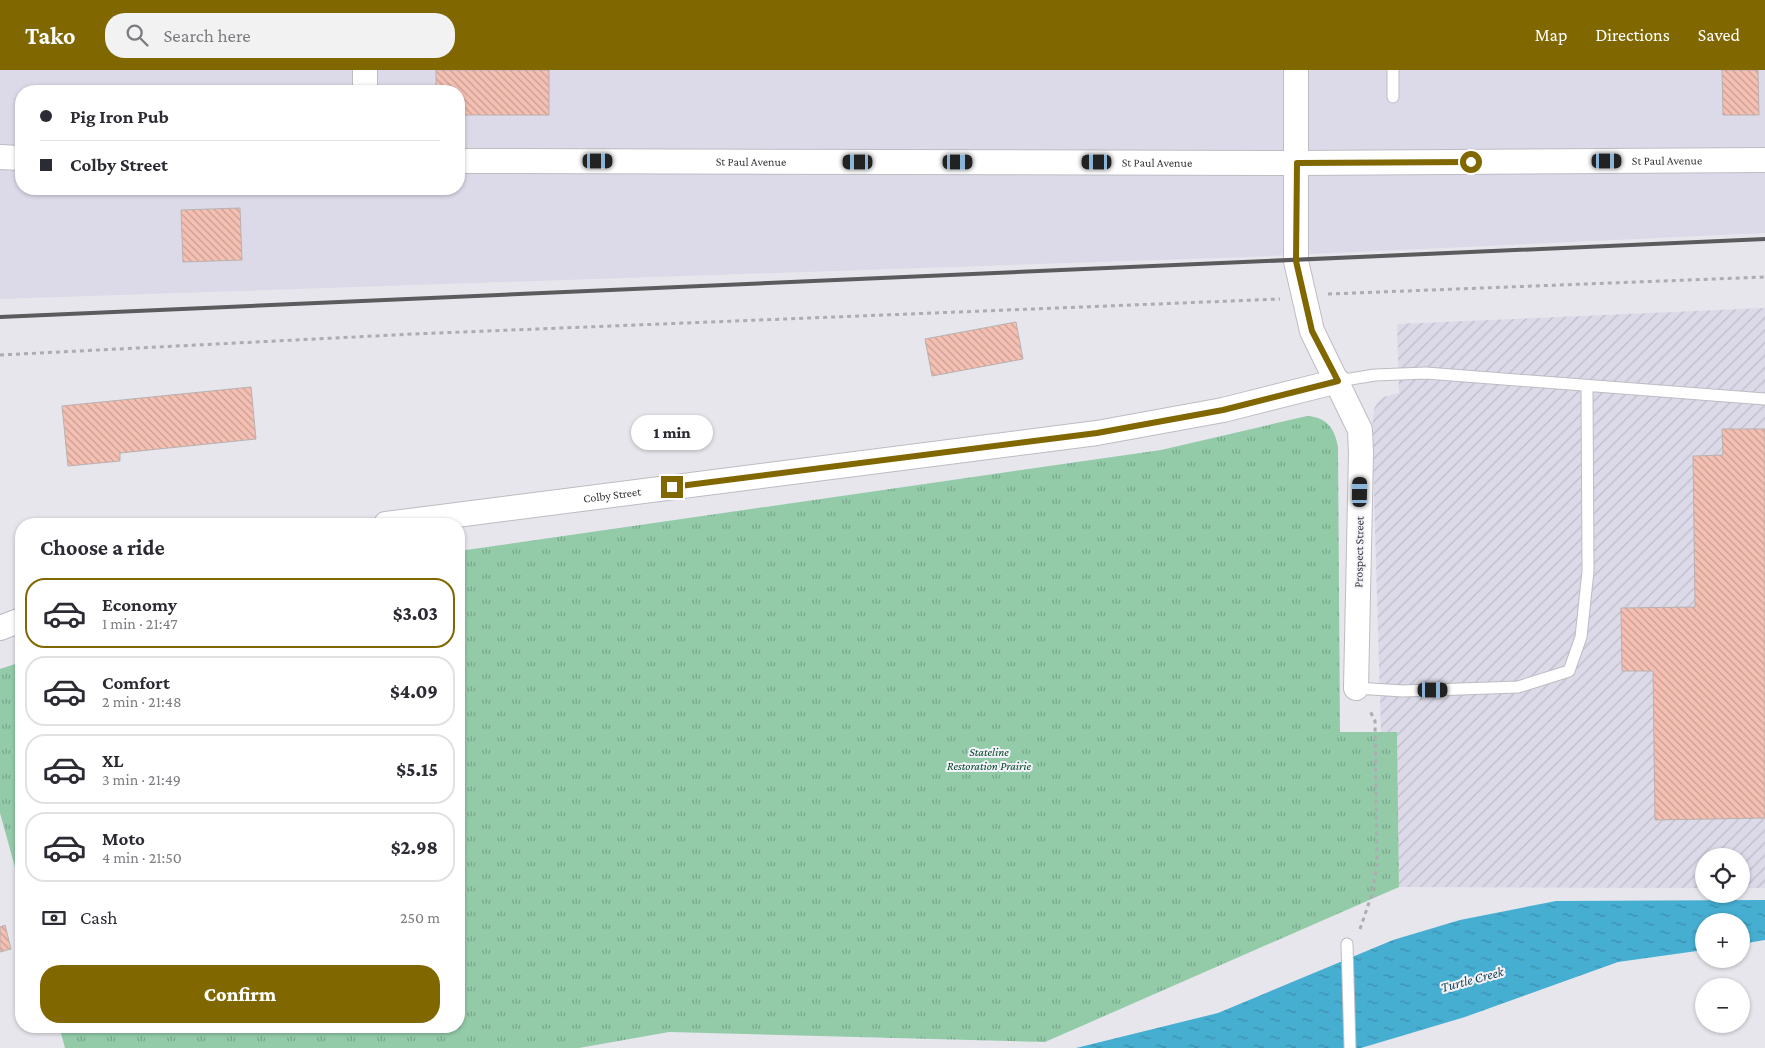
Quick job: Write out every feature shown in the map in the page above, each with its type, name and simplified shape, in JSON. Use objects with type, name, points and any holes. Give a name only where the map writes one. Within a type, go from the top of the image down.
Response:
[{"type":"street","points":[[365,70],[365,85]]},
{"type":"street","name":"Prospect Street","points":[[1296,70],[1296,261],[1312,331],[1338,381],[1360,430],[1356,688]]},
{"type":"street","points":[[0,157],[15,158]]},
{"type":"street","name":"St Paul Avenue","points":[[465,161],[1297,163],[1765,160]]},
{"type":"street","name":"Colby Street","points":[[433,518],[1097,433],[1223,410],[1338,381]]},
{"type":"street","points":[[0,628],[15,622]]},
{"type":"lane","points":[[1393,70],[1393,97]]},
{"type":"lane","points":[[1338,381],[1375,375],[1426,373],[1765,399]]},
{"type":"lane","points":[[1356,688],[1402,691],[1518,687],[1569,671],[1581,637],[1588,571],[1587,386]]},
{"type":"lane","points":[[1347,944],[1350,1048]]},
{"type":"path","points":[[0,355],[413,334],[741,322],[1190,301],[1269,300],[1304,295],[1765,277]]},
{"type":"path","points":[[1347,944],[1359,932],[1372,894],[1377,864],[1376,721],[1356,688]]},
{"type":"shaded area","points":[[0,70],[1765,70],[1765,233],[1250,257],[0,299]]},
{"type":"shaded area","points":[[1765,308],[1765,888],[1750,888],[1750,848],[1695,848],[1695,888],[1399,887],[1397,733],[1381,732],[1372,427],[1374,409],[1378,402],[1384,397],[1399,393],[1397,324]]},
{"type":"green space","name":"Stateline Restoration Prairie","points":[[1307,416],[1325,422],[1335,435],[1338,447],[1340,732],[1397,732],[1399,887],[1045,1042],[669,1032],[579,1048],[65,1048],[61,1033],[465,1033],[465,550],[1161,450]]},
{"type":"green space","points":[[15,664],[15,867],[0,813],[0,669]]},
{"type":"water","name":"Turtle Creek","points":[[1695,900],[1695,903],[1750,903],[1750,900],[1765,900],[1765,940],[1750,942],[1750,913],[1695,913],[1695,951],[1618,962],[1465,1017],[1361,1048],[1076,1048],[1218,1013],[1393,940],[1460,920],[1556,901]]},
{"type":"building","points":[[436,70],[549,70],[549,115],[465,115],[465,85],[436,85]]},
{"type":"building","points":[[1722,70],[1758,70],[1759,115],[1723,115]]},
{"type":"building","points":[[240,208],[242,260],[183,262],[181,210]]},
{"type":"building","points":[[1016,322],[1023,359],[932,376],[925,339]]},
{"type":"building","points":[[251,387],[256,439],[120,453],[120,461],[68,466],[62,406]]},
{"type":"building","points":[[1722,429],[1765,429],[1765,818],[1655,820],[1653,671],[1622,671],[1621,608],[1695,607],[1693,456],[1723,455]]},
{"type":"building","points":[[5,925],[11,949],[0,952],[0,927]]},
{"type":"railway","points":[[0,317],[1765,239]]},
{"type":"route","points":[[672,487],[1097,433],[1223,410],[1338,381],[1312,331],[1296,261],[1297,163],[1471,162]]}]
